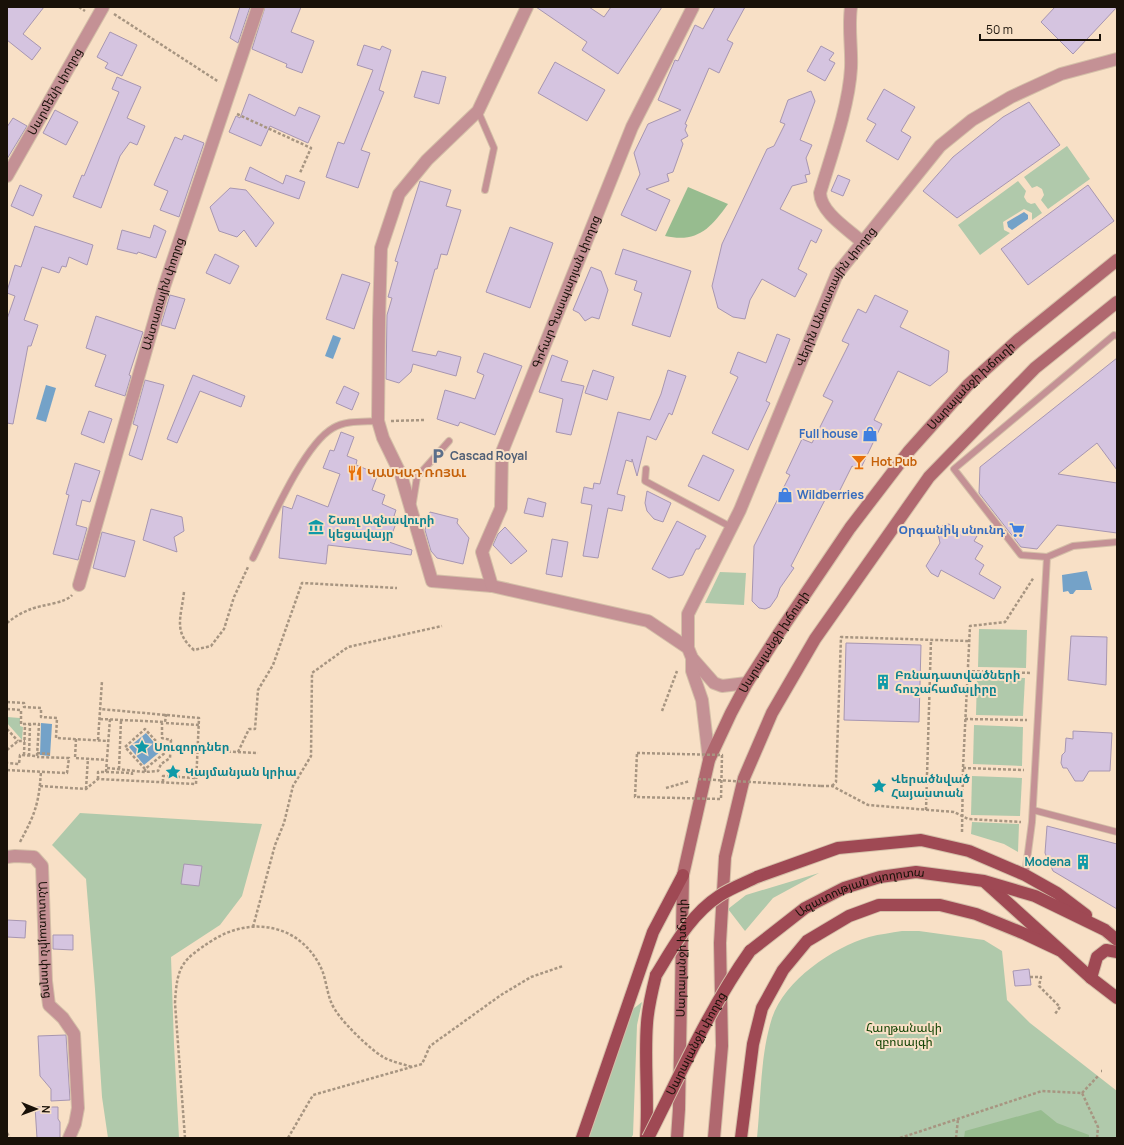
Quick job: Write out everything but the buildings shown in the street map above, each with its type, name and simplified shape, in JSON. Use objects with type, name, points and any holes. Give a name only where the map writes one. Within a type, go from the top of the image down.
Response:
[{"type":"main road","name":"Սարալանջի խճուղի","points":[[677,1138],[680,1087],[683,875],[709,760],[747,683],[850,528],[909,451],[968,385],[1018,340],[1116,264]]},
{"type":"main road","points":[[714,1138],[722,1046],[720,943],[725,857],[744,778],[772,713],[814,639],[929,477],[1035,368],[1117,302]]},
{"type":"main road","points":[[647,1138],[647,1025],[649,1003],[656,975],[683,930],[700,912],[719,896],[757,877],[838,848],[921,840],[969,851],[1026,875],[1057,893],[1105,930]]},
{"type":"main road","name":"Ազատության պողոտա","points":[[750,951],[805,908],[844,888],[880,877],[916,872],[984,881],[1035,896],[1105,930],[1117,940]]},
{"type":"main road","points":[[582,1138],[653,932],[683,875]]},
{"type":"main road","points":[[984,881],[1059,950],[1117,998]]},
{"type":"main road","points":[[742,1138],[753,1044],[762,1008],[782,970],[807,941],[849,916],[879,905],[940,905],[976,914],[1059,950]]},
{"type":"main road","points":[[1091,978],[1097,957],[1106,950],[1117,952]]},
{"type":"main road","name":"Սարալանջի փողոց","points":[[647,1138],[700,1035],[732,977],[750,951]]},
{"type":"street","name":"Սարմենի փողոց","points":[[7,176],[103,7]]},
{"type":"street","name":"Անտառային փողոց","points":[[79,585],[164,287],[258,7]]},
{"type":"street","points":[[527,7],[478,111],[427,160],[399,194],[381,248],[378,421],[383,438],[401,475],[432,581],[492,586],[648,622],[690,653],[714,682],[722,686],[747,683]]},
{"type":"street","name":"Գոհար Գասպարյան փողոց","points":[[492,586],[482,552],[501,508],[502,452],[632,127],[693,7]]},
{"type":"street","points":[[851,7],[849,21],[850,75],[845,101],[820,193],[821,201],[826,209],[862,242]]},
{"type":"street","name":"Վերին Անտառային փողոց","points":[[709,760],[702,700],[692,671],[688,614],[740,510],[837,274],[940,146],[972,120],[1011,98],[1061,74],[1117,59]]},
{"type":"street","name":"Անտառային փողոց","points":[[11,856],[34,857],[42,866],[46,981],[49,1004],[63,1018],[74,1034],[78,1108],[75,1124],[68,1138]]},
{"type":"lane","points":[[478,111],[494,148],[485,190]]},
{"type":"lane","points":[[1117,336],[1114,335],[954,469],[1021,554],[1047,557],[1074,546],[1117,542]]},
{"type":"lane","points":[[253,558],[291,481],[317,442],[333,428],[349,423],[378,421]]},
{"type":"lane","points":[[412,514],[417,477],[449,440]]},
{"type":"lane","points":[[646,469],[645,481],[731,527]]},
{"type":"lane","points":[[1026,875],[1032,822],[1047,557]]},
{"type":"lane","points":[[1032,810],[1117,832]]},
{"type":"path","points":[[103,7],[230,89]]},
{"type":"path","points":[[224,108],[311,148],[300,174]]},
{"type":"path","points":[[378,421],[425,420]]},
{"type":"path","points":[[962,832],[963,768],[970,626],[1005,622],[1047,557]]},
{"type":"path","points":[[184,592],[179,628],[184,642],[194,650],[211,646],[224,629],[234,597],[253,558]]},
{"type":"path","points":[[238,752],[249,729],[255,729],[258,690],[273,665],[280,648],[302,583],[397,588]]},
{"type":"path","points":[[7,623],[30,609],[70,598],[79,585]]},
{"type":"path","points":[[253,927],[274,844],[284,823],[293,786],[311,756],[312,673],[348,647],[442,626]]},
{"type":"path","points":[[832,786],[836,782],[841,637],[969,641]]},
{"type":"path","points":[[926,810],[931,640]]},
{"type":"path","points":[[662,711],[680,664]]},
{"type":"path","points":[[967,671],[1040,673]]},
{"type":"path","points":[[98,740],[102,682]]},
{"type":"path","points":[[7,702],[24,703],[24,707],[41,708],[40,716],[57,718],[56,738],[108,741]]},
{"type":"path","points":[[7,709],[21,710],[21,724],[39,724],[37,754]]},
{"type":"path","points":[[40,786],[86,789],[98,779],[196,784],[199,718],[100,709]]},
{"type":"path","points":[[166,714],[165,723],[199,725]]},
{"type":"path","points":[[106,768],[158,771],[161,764],[170,758],[171,740],[162,738],[161,718]]},
{"type":"path","points":[[100,719],[162,723]]},
{"type":"path","points":[[106,772],[110,719]]},
{"type":"path","points":[[965,719],[1038,720]]},
{"type":"path","points":[[119,769],[121,720]]},
{"type":"path","points":[[145,722],[145,729],[166,752]]},
{"type":"path","points":[[24,755],[25,724]]},
{"type":"path","points":[[29,756],[30,724]]},
{"type":"path","points":[[7,729],[18,741]]},
{"type":"path","points":[[120,747],[125,747],[145,729]]},
{"type":"path","points":[[76,739],[75,758],[107,760]]},
{"type":"path","points":[[7,750],[18,741],[25,741]]},
{"type":"path","points":[[125,747],[145,770]]},
{"type":"path","points":[[145,770],[170,749]]},
{"type":"path","points":[[198,750],[258,753]]},
{"type":"path","points":[[637,753],[722,756],[722,781],[721,799],[636,797],[637,753]]},
{"type":"path","points":[[7,770],[67,773],[69,758],[37,754]]},
{"type":"path","points":[[7,763],[19,764],[20,755],[29,756],[37,754],[50,754]]},
{"type":"path","points":[[86,789],[88,758]]},
{"type":"path","points":[[963,768],[1035,770]]},
{"type":"path","points":[[11,856],[30,825],[39,798],[41,771]]},
{"type":"path","points":[[98,779],[98,772],[132,773],[132,777]]},
{"type":"path","points":[[163,782],[163,776],[196,778]]},
{"type":"path","points":[[666,788],[698,780],[832,786],[868,805],[954,812],[963,815],[968,819],[1032,822]]},
{"type":"path","points":[[185,1138],[175,1003],[176,982],[179,972],[188,957],[215,939],[244,926],[268,927],[287,931],[307,947],[322,970],[332,1004],[348,1027],[384,1057],[412,1068]]},
{"type":"path","points":[[288,1138],[314,1095],[422,1064],[430,1046],[501,995],[531,977],[563,966]]},
{"type":"path","points":[[1030,977],[1041,977],[1039,986],[1060,1006],[1055,1014]]},
{"type":"path","points":[[1082,1093],[1098,1075]]},
{"type":"path","points":[[900,1138],[1042,1091],[1082,1093]]},
{"type":"path","points":[[1082,1093],[1098,1127],[1097,1138]]},
{"type":"path","points":[[956,1138],[958,1119]]},
{"type":"path","points":[[7,1133],[10,1138]]},
{"type":"green space","points":[[1067,146],[1090,179],[1048,209],[1041,200],[1044,195],[1042,189],[1037,186],[1032,188],[1024,177]]},
{"type":"green space","points":[[1018,181],[1026,191],[1024,197],[1027,202],[1031,204],[1035,203],[1042,213],[1032,220],[1032,213],[1024,209],[1003,222],[1004,230],[1010,233],[980,255],[958,225]]},
{"type":"green space","points":[[688,187],[728,204],[715,221],[702,232],[694,236],[686,237],[676,238],[665,236]]},
{"type":"green space","points":[[720,572],[746,573],[744,605],[705,603]]},
{"type":"green space","points":[[979,629],[1027,630],[1026,668],[978,667]]},
{"type":"green space","points":[[977,676],[1025,678],[1023,716],[976,715]]},
{"type":"green space","points":[[7,717],[20,718],[20,726],[23,727],[22,740],[7,723]]},
{"type":"green space","points":[[974,725],[1023,727],[1022,766],[973,764]]},
{"type":"green space","points":[[972,776],[1022,778],[1020,816],[971,815]]},
{"type":"green space","points":[[80,813],[262,824],[242,896],[220,925],[171,957],[179,1138],[108,1138],[102,1097],[86,879],[52,845]]},
{"type":"green space","points":[[972,822],[1019,824],[1018,852],[1004,844],[971,834]]},
{"type":"green space","points":[[819,873],[773,898],[745,931],[728,909],[746,895]]},
{"type":"green space","name":"Հաղթանակի զբոսայգի","points":[[902,931],[919,931],[984,940],[1002,951],[1007,1000],[1030,1023],[1117,1091],[1117,1138],[757,1138],[763,1062],[768,1032],[778,1004],[787,991],[812,967],[825,957],[840,949],[869,937]]},
{"type":"green space","points":[[642,1002],[637,1025],[633,1135],[631,1138],[589,1138],[633,1009]]},
{"type":"green space","points":[[1041,1110],[1057,1123],[1089,1135],[1089,1138],[964,1138],[965,1131]]},
{"type":"water","points":[[1024,212],[1028,215],[1028,219],[1012,230],[1008,227],[1007,222]]},
{"type":"water","points":[[333,335],[341,338],[333,359],[325,356]]},
{"type":"water","points":[[46,385],[56,388],[46,422],[36,419]]},
{"type":"water","points":[[1087,571],[1092,590],[1076,590],[1073,594],[1070,594],[1068,591],[1063,592],[1062,575]]},
{"type":"water","points":[[41,723],[52,724],[50,756],[40,755]]},
{"type":"water","points":[[146,733],[161,751],[144,765],[129,747]]},
{"type":"place","name":"Full house","points":[[870,434]]},
{"type":"place","name":"Cascad Royal","points":[[438,456]]},
{"type":"place","name":"Hot Pub","points":[[859,462]]},
{"type":"place","name":"ԿԱՍԿԱԴ ՌՈՅԱԼ","points":[[355,473]]},
{"type":"place","name":"Wildberries","points":[[785,495]]},
{"type":"place","name":"Շառլ Ազնավուրի կեցավայր","points":[[316,527]]},
{"type":"place","name":"Օրգանիկ սնունդ","points":[[1017,530]]},
{"type":"place","name":"Բռնադատվածների հուշահամալիրը","points":[[883,682]]},
{"type":"place","name":"Սուզորդներ","points":[[142,747]]},
{"type":"place","name":"Կայմանյան կրիա","points":[[173,772]]},
{"type":"place","name":"Վերածնված Հայաստան","points":[[879,786]]},
{"type":"place","name":"Modena","points":[[1083,862]]}]
